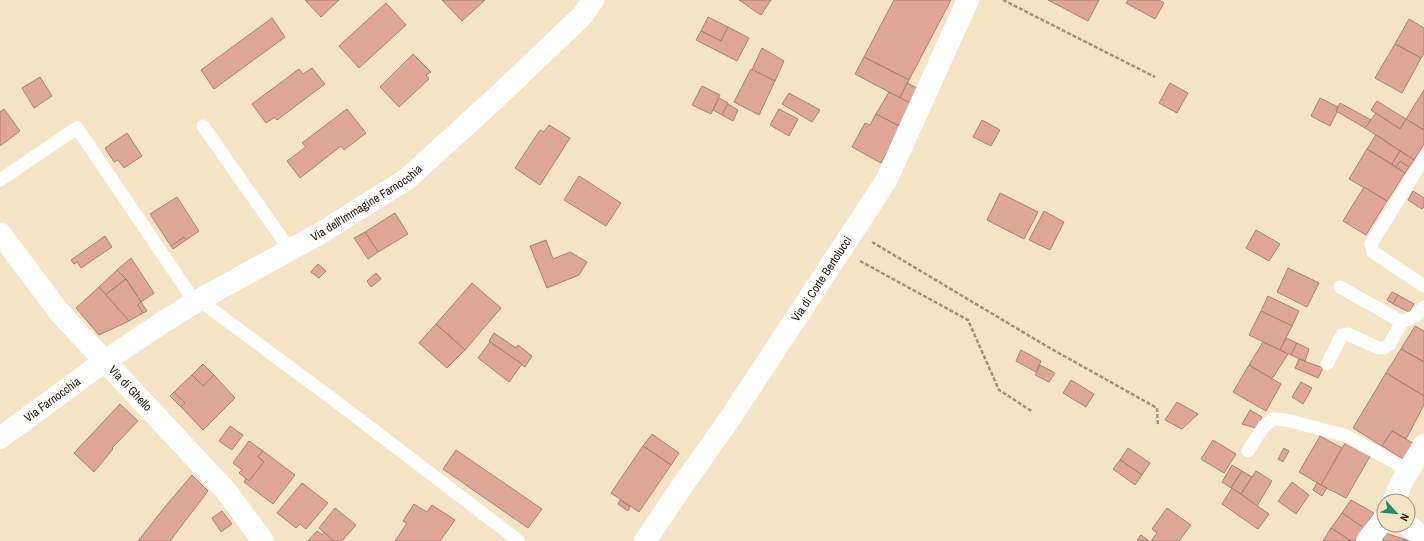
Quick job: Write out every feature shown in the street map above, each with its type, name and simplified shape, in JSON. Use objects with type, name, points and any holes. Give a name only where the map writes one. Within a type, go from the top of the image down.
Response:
[{"type":"street","name":"Via dell'Immagine Farnocchia","points":[[105,361],[197,301],[319,234],[407,179],[506,89],[583,14],[593,0]]},
{"type":"street","name":"Via di Corte Bertolucci","points":[[645,541],[732,417],[886,181],[968,0]]},
{"type":"street","name":"Via di Ghello","points":[[0,233],[59,312],[226,491],[263,541]]},
{"type":"street","name":"Via Farnocchia","points":[[0,438],[105,361]]},
{"type":"street","points":[[1397,493],[1424,445]]},
{"type":"street","points":[[1367,541],[1376,529]]},
{"type":"street","points":[[1416,532],[1424,540]]},
{"type":"lane","points":[[204,126],[290,250]]},
{"type":"lane","points":[[0,180],[77,128],[197,301],[334,400],[519,541]]},
{"type":"lane","points":[[1424,158],[1371,244],[1373,252],[1424,286]]},
{"type":"lane","points":[[1340,287],[1402,322]]},
{"type":"lane","points":[[1327,364],[1342,335],[1348,334],[1378,348],[1384,348],[1389,345],[1402,322],[1415,316],[1424,306]]},
{"type":"lane","points":[[1248,451],[1264,426],[1273,419],[1286,420],[1344,435],[1409,470]]},
{"type":"path","points":[[1003,0],[1155,77]]},
{"type":"path","points":[[853,231],[1048,347],[1157,408],[1158,426]]},
{"type":"path","points":[[840,251],[968,320],[1000,390],[1033,412]]},
{"type":"building","points":[[305,0],[339,0],[321,17]]},
{"type":"building","points":[[442,0],[485,0],[462,21]]},
{"type":"building","points":[[739,0],[771,0],[761,15]]},
{"type":"building","points":[[894,0],[951,0],[909,80],[864,57]]},
{"type":"building","points":[[1048,0],[1099,0],[1088,21]]},
{"type":"building","points":[[1128,0],[1159,0],[1164,3],[1155,19],[1126,3]]},
{"type":"building","points":[[386,3],[406,25],[359,68],[339,46]]},
{"type":"building","points":[[708,17],[728,27],[721,41],[701,31]]},
{"type":"building","points":[[272,18],[285,37],[214,89],[201,70]]},
{"type":"building","points":[[1409,19],[1424,28],[1424,54],[1421,58],[1395,44]]},
{"type":"building","points":[[728,27],[749,38],[737,61],[696,40],[701,31],[721,41]]},
{"type":"building","points":[[1395,44],[1421,58],[1402,93],[1375,78]]},
{"type":"building","points":[[762,48],[784,61],[775,81],[752,70]]},
{"type":"building","points":[[413,54],[431,72],[426,75],[429,79],[399,107],[380,87]]},
{"type":"building","points":[[864,57],[909,80],[900,98],[855,74]]},
{"type":"building","points":[[312,68],[325,84],[277,120],[275,117],[266,123],[252,104],[299,69],[303,74]]},
{"type":"building","points":[[751,69],[775,81],[759,115],[734,102]]},
{"type":"building","points":[[40,77],[52,96],[34,108],[22,88]]},
{"type":"building","points":[[907,83],[921,90],[914,105],[900,98]]},
{"type":"building","points":[[1170,83],[1188,93],[1177,113],[1159,103]]},
{"type":"building","points":[[702,86],[720,95],[711,114],[692,105]]},
{"type":"building","points":[[1424,90],[1424,130],[1406,119]]},
{"type":"building","points":[[889,92],[914,105],[901,127],[876,114]]},
{"type":"building","points":[[789,93],[820,110],[812,122],[782,104]]},
{"type":"building","points":[[719,98],[728,103],[722,115],[713,110]]},
{"type":"building","points":[[1320,98],[1338,107],[1330,126],[1311,116]]},
{"type":"building","points":[[1377,101],[1406,119],[1400,129],[1371,110]]},
{"type":"building","points":[[1340,103],[1371,120],[1365,128],[1336,111]]},
{"type":"building","points":[[728,104],[738,110],[733,121],[722,115]]},
{"type":"building","points":[[4,109],[20,131],[0,146],[0,112]]},
{"type":"building","points":[[347,109],[366,133],[344,150],[341,146],[300,178],[287,161],[306,147],[302,143]]},
{"type":"building","points":[[779,109],[798,119],[789,136],[770,125]]},
{"type":"building","points":[[1376,113],[1400,129],[1406,119],[1424,130],[1424,144],[1414,160],[1365,128]]},
{"type":"building","points":[[876,114],[901,127],[881,163],[852,147],[865,123],[870,125]]},
{"type":"building","points":[[982,120],[1000,130],[991,146],[973,137]]},
{"type":"building","points":[[549,125],[570,138],[540,185],[515,168],[540,130],[544,132]]},
{"type":"building","points":[[127,133],[142,156],[124,168],[118,160],[114,162],[105,148]]},
{"type":"building","points":[[1376,135],[1400,151],[1392,164],[1367,149]]},
{"type":"building","points":[[1367,149],[1405,173],[1387,201],[1349,179]]},
{"type":"building","points":[[1400,151],[1414,160],[1409,167],[1400,161],[1396,167],[1392,164]]},
{"type":"building","points":[[1400,161],[1409,167],[1405,173],[1396,167]]},
{"type":"building","points":[[579,176],[621,203],[606,226],[564,200]]},
{"type":"building","points":[[1364,187],[1387,201],[1366,235],[1343,221]]},
{"type":"building","points":[[1413,191],[1424,198],[1424,207],[1422,209],[1408,200]]},
{"type":"building","points":[[1000,193],[1038,212],[1024,239],[987,220]]},
{"type":"building","points":[[177,197],[199,231],[186,240],[184,237],[171,246],[150,214]]},
{"type":"building","points":[[1044,211],[1064,222],[1050,250],[1029,240]]},
{"type":"building","points":[[395,213],[408,234],[378,252],[365,232]]},
{"type":"building","points":[[1256,230],[1280,244],[1269,261],[1246,248]]},
{"type":"building","points":[[365,232],[378,252],[368,259],[354,238]]},
{"type":"building","points":[[105,236],[112,247],[81,268],[77,262],[74,264],[71,260]]},
{"type":"building","points":[[184,237],[186,240],[173,249],[171,246]]},
{"type":"building","points":[[546,240],[553,259],[570,252],[587,262],[579,275],[547,288],[530,246]]},
{"type":"building","points":[[131,258],[154,293],[141,302],[126,279],[117,270]]},
{"type":"building","points":[[318,264],[326,271],[319,278],[311,272]]},
{"type":"building","points":[[1288,268],[1319,283],[1307,307],[1277,292]]},
{"type":"building","points":[[117,270],[126,279],[105,295],[99,287]]},
{"type":"building","points":[[376,273],[381,279],[371,287],[367,281]]},
{"type":"building","points":[[126,279],[141,302],[138,305],[143,313],[129,321],[105,295]]},
{"type":"building","points":[[472,283],[501,308],[465,350],[436,324]]},
{"type":"building","points":[[99,287],[129,321],[99,335],[76,308]]},
{"type":"building","points":[[1392,292],[1398,295],[1393,304],[1387,300]]},
{"type":"building","points":[[1398,295],[1414,304],[1409,312],[1393,304]]},
{"type":"building","points":[[1268,296],[1299,311],[1292,326],[1261,311]]},
{"type":"building","points":[[141,302],[147,311],[143,313],[138,305]]},
{"type":"building","points":[[1261,311],[1292,326],[1280,350],[1249,335]]},
{"type":"building","points":[[436,324],[465,350],[447,368],[419,343]]},
{"type":"building","points":[[1415,326],[1424,331],[1424,362],[1401,349]]},
{"type":"building","points":[[494,333],[516,348],[518,345],[532,356],[525,367],[489,341]]},
{"type":"building","points":[[1286,338],[1297,343],[1291,355],[1280,350]]},
{"type":"building","points":[[490,342],[522,364],[509,382],[478,358]]},
{"type":"building","points":[[1263,342],[1288,354],[1272,379],[1249,365]]},
{"type":"building","points":[[1297,343],[1309,349],[1305,361],[1291,355]]},
{"type":"building","points":[[1401,349],[1424,362],[1424,396],[1386,373]]},
{"type":"building","points":[[1021,350],[1041,361],[1036,372],[1016,361]]},
{"type":"building","points":[[1299,359],[1323,368],[1318,378],[1295,368]]},
{"type":"building","points":[[203,364],[214,375],[203,386],[192,375]]},
{"type":"building","points":[[1040,365],[1055,373],[1049,382],[1035,375]]},
{"type":"building","points":[[1249,365],[1281,384],[1266,411],[1233,392]]},
{"type":"building","points":[[1386,373],[1424,396],[1424,405],[1406,439],[1392,431],[1382,446],[1353,428]]},
{"type":"building","points":[[192,375],[203,386],[214,375],[235,398],[203,430],[181,407],[185,403],[174,392]]},
{"type":"building","points":[[1071,380],[1094,394],[1086,407],[1063,393]]},
{"type":"building","points":[[1301,382],[1312,388],[1303,404],[1292,397]]},
{"type":"building","points":[[174,392],[185,403],[181,407],[170,396]]},
{"type":"building","points":[[1177,402],[1198,414],[1182,429],[1165,420]]},
{"type":"building","points":[[120,404],[138,421],[112,448],[113,449],[94,472],[74,453]]},
{"type":"building","points":[[1250,410],[1262,417],[1256,428],[1242,424]]},
{"type":"building","points":[[230,426],[243,435],[232,450],[219,441]]},
{"type":"building","points":[[1392,431],[1416,445],[1406,461],[1382,446]]},
{"type":"building","points":[[652,434],[679,453],[671,465],[643,446]]},
{"type":"building","points":[[1320,436],[1342,448],[1321,485],[1299,472]]},
{"type":"building","points":[[1348,438],[1372,453],[1346,498],[1321,485]]},
{"type":"building","points":[[1213,440],[1236,454],[1224,473],[1201,459]]},
{"type":"building","points":[[249,441],[263,451],[258,457],[264,462],[249,481],[239,473],[242,470],[233,463]]},
{"type":"building","points":[[643,446],[671,465],[639,512],[611,493]]},
{"type":"building","points":[[1128,448],[1150,463],[1142,475],[1120,460]]},
{"type":"building","points":[[1284,448],[1289,451],[1283,462],[1278,459]]},
{"type":"building","points":[[456,450],[542,509],[528,528],[443,469]]},
{"type":"building","points":[[263,451],[295,475],[273,504],[244,482],[246,479],[249,481],[264,462],[258,457]]},
{"type":"building","points":[[1120,460],[1142,475],[1135,485],[1113,469]]},
{"type":"building","points":[[1232,465],[1242,471],[1231,488],[1222,482]]},
{"type":"building","points":[[1242,471],[1252,477],[1241,494],[1231,488]]},
{"type":"building","points":[[1256,471],[1272,481],[1257,506],[1241,494]]},
{"type":"building","points":[[192,475],[208,491],[170,541],[138,541],[164,508]]},
{"type":"building","points":[[1292,482],[1309,495],[1296,514],[1278,501]]},
{"type":"building","points":[[302,483],[328,503],[306,529],[300,524],[296,528],[277,513]]},
{"type":"building","points":[[1317,483],[1327,488],[1322,496],[1313,490]]},
{"type":"building","points":[[1232,488],[1269,514],[1258,529],[1222,504]]},
{"type":"building","points":[[620,500],[630,507],[628,511],[618,504]]},
{"type":"building","points":[[1351,500],[1374,513],[1364,528],[1342,513]]},
{"type":"building","points":[[414,504],[427,512],[432,505],[455,520],[440,541],[395,541],[407,523],[403,521]]},
{"type":"building","points":[[335,508],[356,525],[342,541],[334,541],[319,528]]},
{"type":"building","points":[[1167,508],[1191,525],[1179,541],[1151,541],[1157,533],[1152,529]]},
{"type":"building","points":[[222,511],[232,524],[221,532],[212,518]]},
{"type":"building","points":[[1342,513],[1364,528],[1355,541],[1351,541],[1331,528]]},
{"type":"building","points":[[1331,528],[1351,541],[1323,541]]},
{"type":"building","points":[[317,531],[322,535],[324,532],[334,541],[308,541]]},
{"type":"building","points":[[1385,533],[1410,541],[1383,541]]},
{"type":"building","points":[[1141,535],[1149,541],[1137,540]]}]
